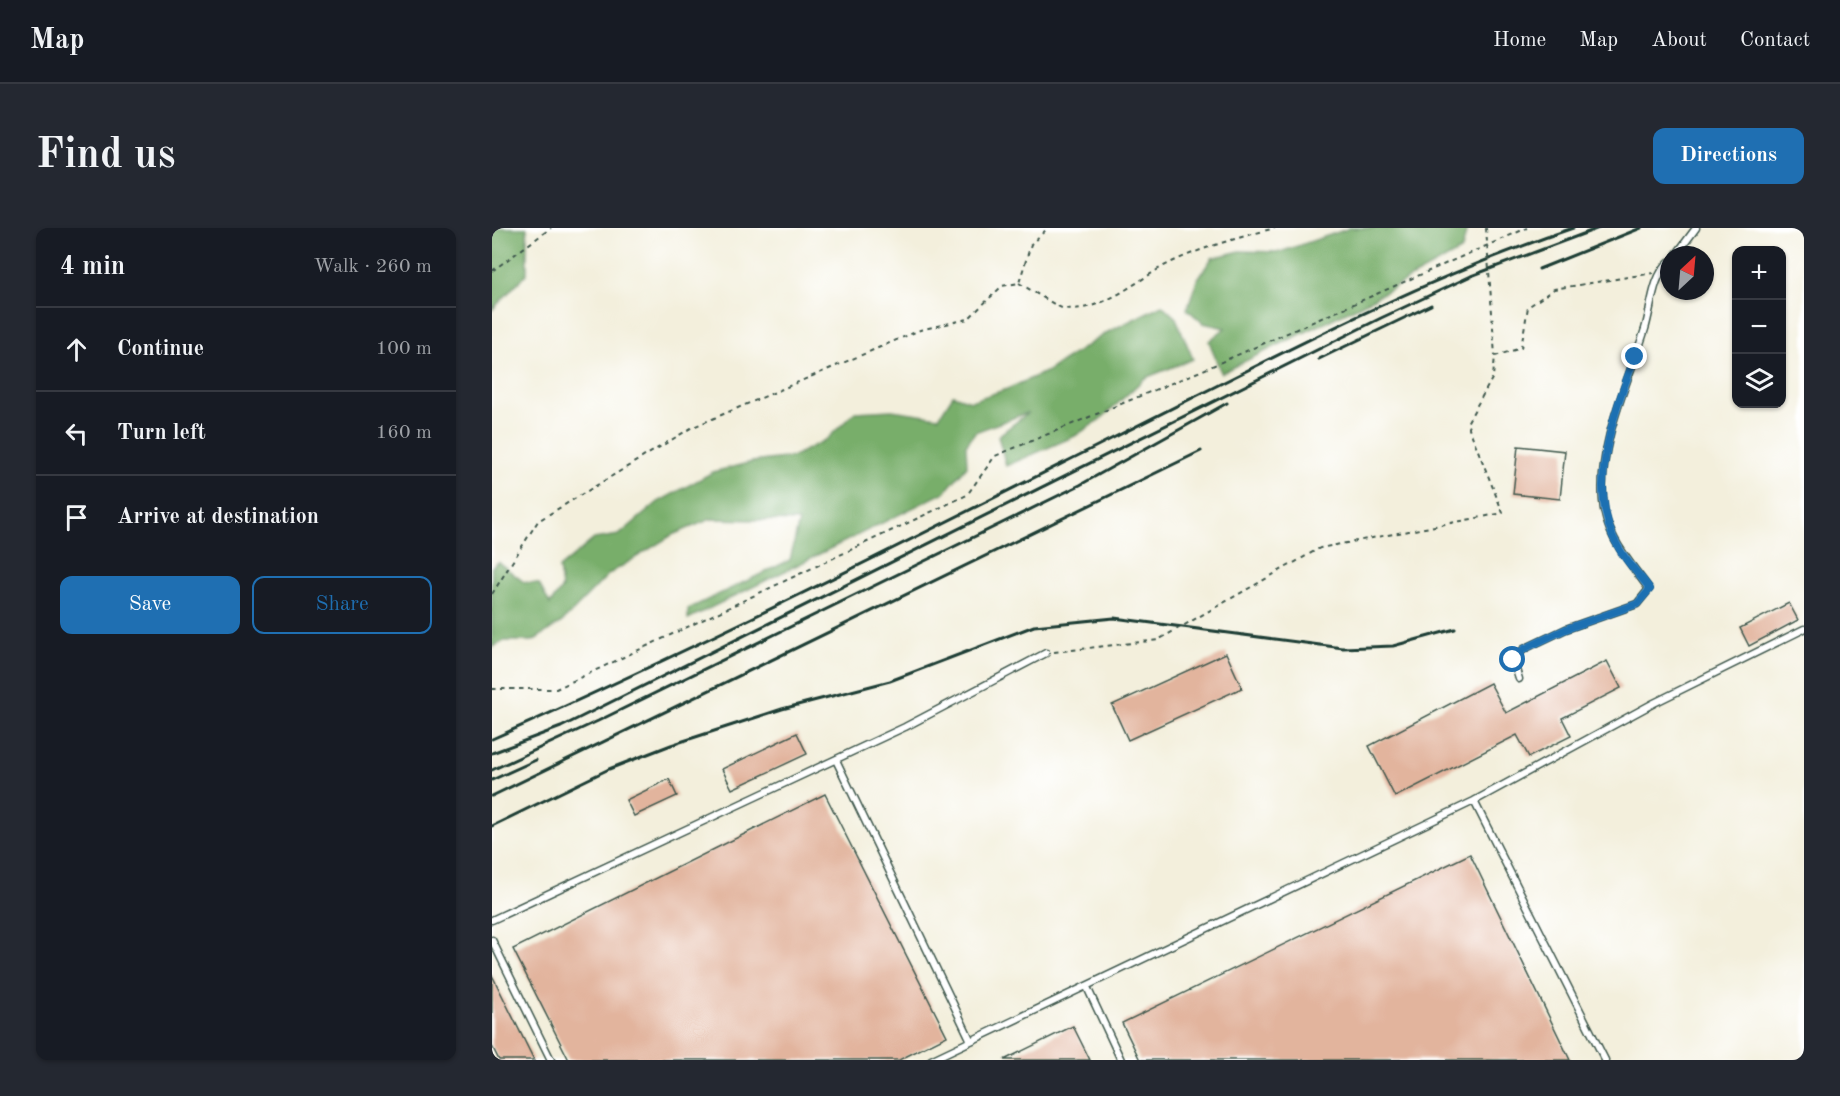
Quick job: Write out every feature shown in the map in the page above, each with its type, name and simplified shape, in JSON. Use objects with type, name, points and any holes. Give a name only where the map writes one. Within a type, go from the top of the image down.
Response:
[{"type":"lane","points":[[1683,246],[1696,228]]},
{"type":"lane","points":[[1519,680],[1513,660],[1524,649],[1566,629],[1637,604],[1650,589],[1618,548],[1603,502],[1605,468],[1618,404],[1646,328],[1659,272]]},
{"type":"lane","points":[[931,1060],[1474,801],[1654,703],[1804,629]]},
{"type":"lane","points":[[492,920],[905,727],[1046,653]]},
{"type":"lane","points":[[836,760],[971,1041]]},
{"type":"lane","points":[[1474,801],[1605,1060]]},
{"type":"lane","points":[[492,940],[551,1060]]},
{"type":"lane","points":[[1087,987],[1121,1060]]},
{"type":"path","points":[[492,270],[511,260],[551,228]]},
{"type":"path","points":[[1019,283],[1031,244],[1048,228]]},
{"type":"path","points":[[492,594],[538,521],[691,428],[920,330],[969,319],[1002,286],[1019,283],[1041,294],[1060,308],[1085,307],[1110,298],[1173,261],[1232,239],[1275,228]]},
{"type":"path","points":[[1046,653],[1158,640],[1320,548],[1503,513],[1467,423],[1492,376],[1495,356],[1486,228]]},
{"type":"path","points":[[492,689],[556,689],[967,495],[995,456],[1203,370],[1527,228]]},
{"type":"path","points":[[1495,356],[1521,348],[1528,307],[1554,289],[1659,272]]},
{"type":"green space","points":[[492,228],[527,228],[527,273],[492,310]]},
{"type":"green space","points":[[1350,228],[1467,228],[1462,250],[1361,305],[1221,373],[1209,341],[1225,328],[1203,323],[1187,309],[1197,280],[1212,258],[1240,251],[1280,252]]},
{"type":"green space","points":[[1162,305],[1176,318],[1193,359],[1145,378],[1101,419],[1075,436],[1006,466],[998,436],[1029,412],[975,432],[966,445],[967,466],[945,492],[688,619],[688,609],[790,560],[799,521],[711,519],[672,535],[609,574],[562,622],[533,641],[504,641],[492,647],[492,567],[498,562],[524,582],[539,584],[550,604],[562,588],[559,568],[594,539],[619,535],[658,502],[713,472],[752,462],[792,457],[827,439],[855,412],[892,410],[939,417],[953,395],[971,401],[1007,389],[1048,371],[1106,333]]},
{"type":"building","points":[[1518,446],[1565,451],[1560,499],[1513,494]]},
{"type":"building","points":[[1789,603],[1798,620],[1749,646],[1740,628]]},
{"type":"building","points":[[1226,653],[1242,688],[1128,740],[1112,705]]},
{"type":"building","points":[[1607,661],[1621,688],[1562,718],[1571,736],[1529,757],[1517,735],[1395,797],[1369,746],[1490,683],[1506,713]]},
{"type":"building","points":[[797,733],[807,754],[732,789],[722,769]]},
{"type":"building","points":[[669,779],[677,796],[634,816],[626,800]]},
{"type":"building","points":[[825,794],[947,1036],[899,1060],[569,1060],[513,949]]},
{"type":"building","points":[[1470,854],[1570,1060],[1140,1060],[1122,1023]]},
{"type":"building","points":[[492,975],[534,1060],[499,1060],[492,1046]]},
{"type":"building","points":[[1073,1026],[1090,1060],[1004,1060]]},
{"type":"railway","points":[[492,739],[807,591],[1286,351],[1399,297],[1456,272],[1573,228]]},
{"type":"railway","points":[[492,753],[561,727],[1381,318],[1471,276],[1599,228]]},
{"type":"railway","points":[[1539,269],[1641,228]]},
{"type":"railway","points":[[1319,359],[1431,305]]},
{"type":"railway","points":[[492,770],[598,721],[1080,485],[1227,403]]},
{"type":"railway","points":[[492,796],[1201,451]]},
{"type":"railway","points":[[492,826],[609,769],[671,745],[782,709],[890,681],[1034,626],[1114,618],[1343,648],[1393,646],[1455,629]]},
{"type":"railway","points":[[492,780],[536,760]]},
{"type":"route","points":[[1513,660],[1524,649],[1566,629],[1637,604],[1650,589],[1618,548],[1603,502],[1605,468],[1618,404],[1635,357]]}]
